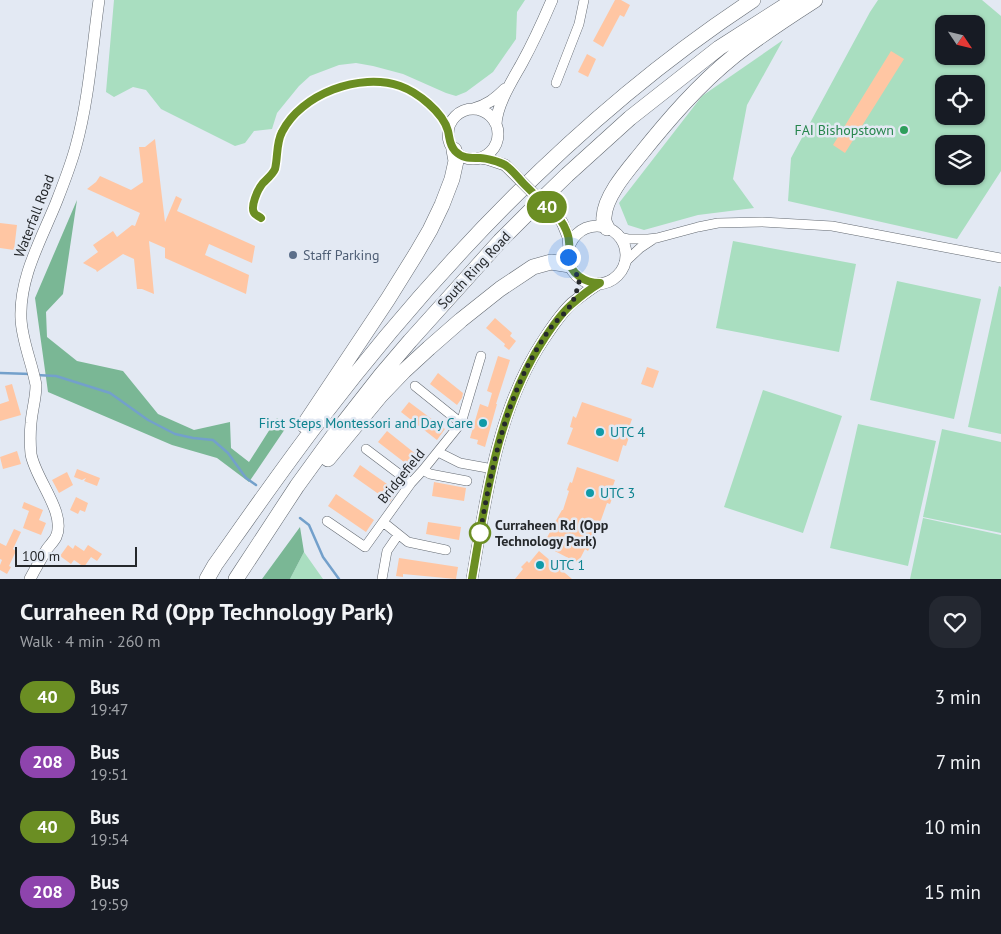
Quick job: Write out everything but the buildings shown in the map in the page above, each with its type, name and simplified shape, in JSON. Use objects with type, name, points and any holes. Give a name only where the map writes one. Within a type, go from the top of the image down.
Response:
[{"type":"highway","name":"South Ring Road","points":[[207,579],[284,469],[356,374],[419,299],[492,220],[553,159],[616,102],[696,39],[753,0]]},
{"type":"highway","name":"South Ring Road","points":[[236,579],[324,449],[381,375],[500,241],[630,118],[719,48],[794,0]]},
{"type":"highway","points":[[607,228],[604,217],[611,195],[660,130],[686,101],[734,56],[771,28],[815,0]]},
{"type":"highway","points":[[215,565],[250,506],[345,365],[416,254],[442,205],[452,180],[456,161],[454,150]]},
{"type":"highway","points":[[265,536],[381,395],[429,348],[500,289],[533,267],[551,262],[570,265]]},
{"type":"street","name":"Waterfall Road","points":[[30,579],[56,537],[58,526],[54,507],[37,473],[31,456],[30,423],[36,393],[34,375],[23,333],[22,299],[35,251],[56,205],[76,146],[86,96],[99,0]]},
{"type":"street","points":[[496,124],[497,114],[511,82],[552,0]]},
{"type":"street","points":[[556,83],[579,24],[584,0]]},
{"type":"street","points":[[473,109],[487,113],[496,124],[498,132],[495,146],[491,151],[485,156],[472,159],[465,158],[454,150],[448,138],[450,124],[461,112],[484,106],[492,101],[511,82]]},
{"type":"street","points":[[497,140],[505,165],[562,222],[571,226],[586,228],[600,226],[614,231],[619,236],[626,254],[624,263],[618,274],[606,282],[586,281],[574,272],[570,265],[568,257],[572,240],[586,228]]},
{"type":"street","points":[[479,158],[505,165]]},
{"type":"street","points":[[562,222],[568,237],[569,249]]},
{"type":"street","points":[[619,236],[628,239],[657,238],[698,226],[718,223],[762,222],[832,226],[1001,258]]},
{"type":"street","points":[[624,263],[640,248],[657,238]]},
{"type":"street","points":[[571,304],[580,278]]},
{"type":"street","points":[[472,579],[493,469],[507,416],[519,382],[551,328],[571,304],[600,283]]},
{"type":"street","name":"Bridgefield","points":[[327,521],[365,547],[411,483],[424,470],[460,423],[482,356]]},
{"type":"street","points":[[415,386],[460,423]]},
{"type":"street","points":[[366,449],[411,483]]},
{"type":"street","points":[[438,452],[460,463],[493,469]]},
{"type":"street","points":[[424,470],[430,474],[467,481]]},
{"type":"street","points":[[383,522],[408,542],[446,550]]},
{"type":"street","points":[[382,579],[386,551],[398,534]]},
{"type":"green space","points":[[114,0],[525,0],[517,12],[516,39],[493,72],[466,92],[456,96],[403,74],[373,66],[356,63],[339,65],[310,76],[299,86],[277,113],[272,129],[254,131],[245,143],[235,146],[161,109],[146,90],[133,87],[114,97],[106,92]]},
{"type":"green space","name":"FAI Bishopstown","points":[[878,0],[982,0],[1001,16],[1001,171],[957,239],[788,201],[791,158]]},
{"type":"green space","points":[[783,40],[747,105],[733,179],[754,208],[698,215],[644,230],[628,225],[619,203],[702,96]]},
{"type":"green space","points":[[77,200],[63,294],[46,312],[47,337],[77,361],[123,371],[158,414],[194,430],[230,422],[231,448],[249,462],[277,418],[287,426],[249,482],[217,458],[172,445],[48,392],[35,298]]},
{"type":"green space","points":[[733,241],[856,264],[839,352],[716,328]]},
{"type":"green space","points":[[897,281],[981,299],[954,419],[870,400]]},
{"type":"green space","points":[[999,286],[1001,287],[1001,434],[968,427]]},
{"type":"green space","points":[[763,390],[842,416],[803,533],[724,507]]},
{"type":"green space","points":[[858,424],[936,441],[908,566],[830,548]]},
{"type":"green space","points":[[942,429],[1001,442],[1001,533],[923,517]]},
{"type":"green space","points":[[923,518],[1001,535],[1001,579],[910,579]]},
{"type":"green space","points":[[300,527],[304,552],[290,579],[262,579]]},
{"type":"green space","points":[[304,552],[323,579],[290,579]]},
{"type":"waterway","points":[[0,373],[31,374]]},
{"type":"waterway","points":[[36,375],[56,376],[110,393],[148,420],[175,434],[213,440],[228,453],[246,478],[256,485]]},
{"type":"waterway","points":[[300,518],[309,525],[323,557],[339,579]]},
{"type":"bus line","name":"40","points":[[261,218],[255,215],[252,210],[253,204],[261,186],[274,170],[281,134],[288,122],[314,98],[329,91],[345,85],[362,82],[380,82],[400,86],[425,100],[444,120],[448,131],[448,138],[454,150],[465,158],[487,159],[505,165],[562,222],[568,237],[568,257],[574,272],[586,281],[600,283],[571,304],[551,328],[533,355],[517,388],[507,416],[493,469],[472,579]]},
{"type":"place","name":"FAI Bishopstown","points":[[904,130]]},
{"type":"place","name":"Staff Parking","points":[[293,255]]},
{"type":"place","name":"First Steps Montessori and Day Care","points":[[483,423]]},
{"type":"place","name":"UTC 4","points":[[600,432]]},
{"type":"place","name":"UTC 3","points":[[590,493]]},
{"type":"place","name":"Curraheen Rd (Opp Technology Park)","points":[[480,533]]},
{"type":"place","name":"UTC 1","points":[[540,565]]},
{"type":"route","points":[[480,533],[479,540],[493,469],[507,416],[517,388],[533,355],[551,328],[571,304],[577,290],[580,278],[570,265],[568,257]]}]
